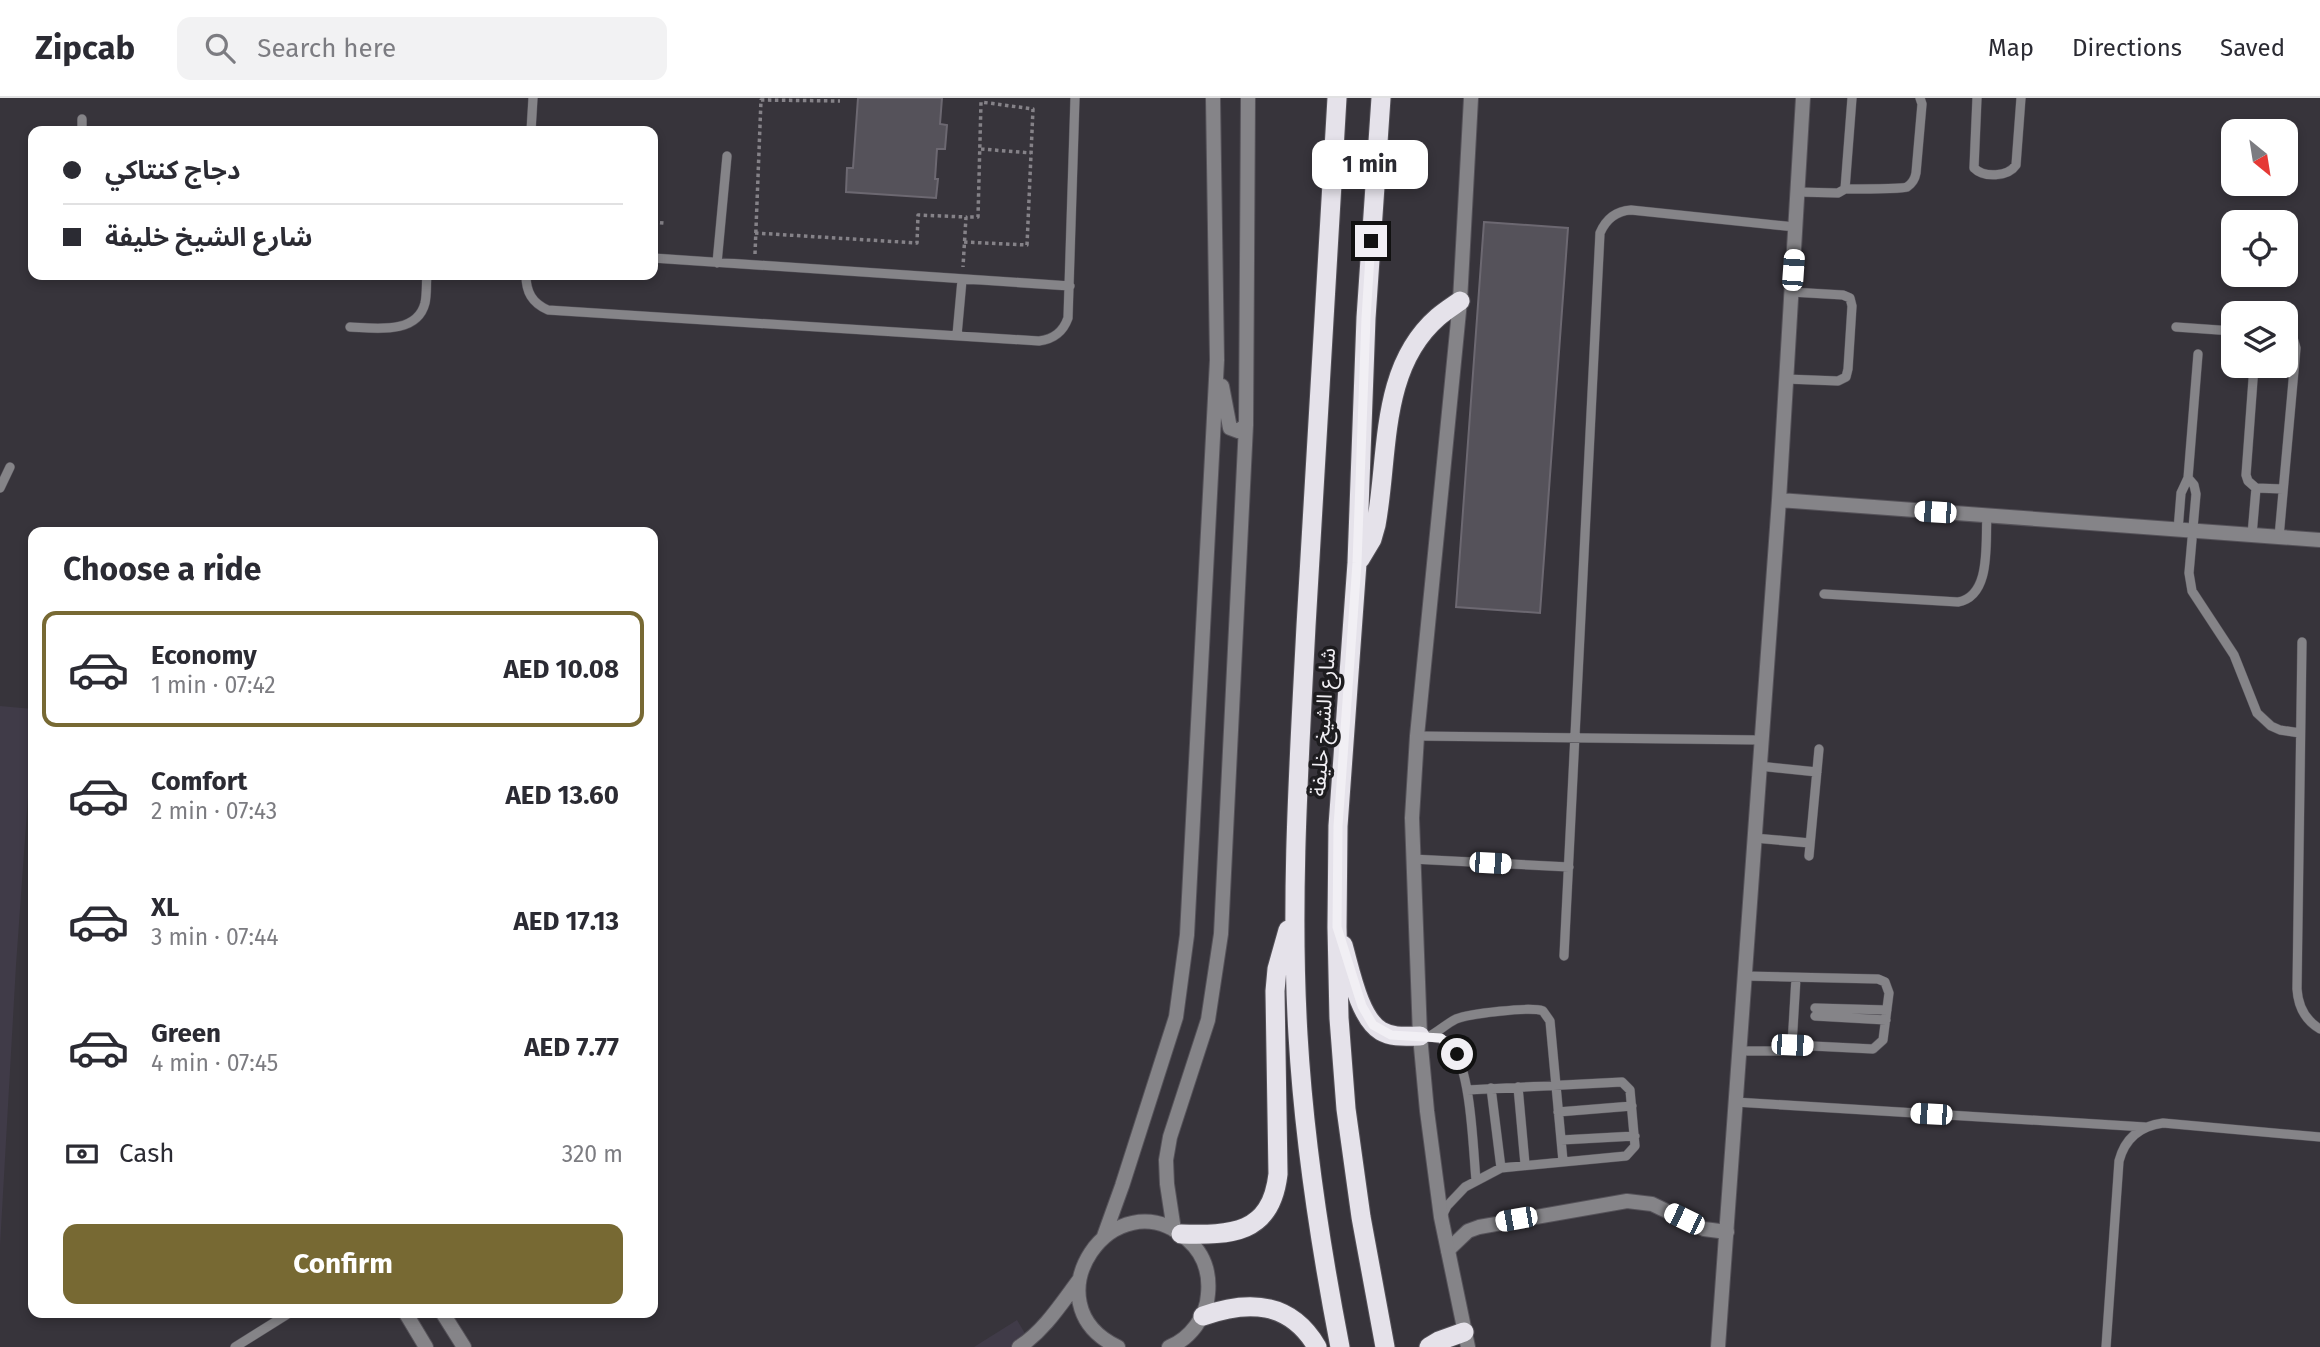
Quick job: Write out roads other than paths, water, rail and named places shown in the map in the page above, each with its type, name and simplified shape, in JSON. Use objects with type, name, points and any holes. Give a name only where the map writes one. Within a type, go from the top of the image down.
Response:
[{"type":"highway","name":"شارع الشيخ خليفة","points":[[1337,98],[1304,670],[1294,905],[1296,994],[1304,1106],[1318,1223],[1340,1347]]},
{"type":"highway","name":"شارع الشيخ خليفة","points":[[1381,98],[1366,318],[1357,563],[1338,826],[1337,927],[1346,1109],[1361,1217],[1385,1347]]},
{"type":"highway","points":[[1357,563],[1372,538],[1376,525],[1390,415],[1401,372],[1422,334],[1437,318],[1460,301]]},
{"type":"highway","points":[[1177,1232],[1220,1235],[1233,1233],[1256,1220],[1266,1211],[1272,1199],[1278,1174],[1276,979],[1294,905]]},
{"type":"highway","points":[[1337,927],[1362,1006],[1373,1025],[1391,1035],[1424,1036]]},
{"type":"highway","points":[[1203,1316],[1226,1308],[1249,1305],[1272,1309],[1293,1319],[1310,1335],[1317,1347]]},
{"type":"highway","points":[[1429,1347],[1438,1341],[1466,1340]]},
{"type":"street","points":[[1104,1236],[1176,1017],[1184,963],[1217,360],[1213,98]]},
{"type":"street","points":[[1177,1232],[1167,1184],[1166,1160],[1170,1137],[1208,1020],[1221,934],[1246,425],[1248,98]]},
{"type":"street","points":[[1466,1340],[1441,1217],[1427,1111],[1412,859],[1412,804],[1460,301],[1471,98]]},
{"type":"street","points":[[1718,1347],[1779,500],[1803,98]]},
{"type":"street","points":[[1217,360],[1228,424],[1238,431],[1246,425]]},
{"type":"street","points":[[1779,500],[2320,540]]},
{"type":"street","points":[[1447,1250],[1468,1231],[1479,1227],[1628,1200],[1652,1204],[1704,1228],[1727,1232]]},
{"type":"street","points":[[1109,1346],[1085,1316],[1080,1299],[1079,1280],[1083,1264],[1104,1236],[1120,1227],[1156,1223],[1177,1232],[1194,1246],[1204,1262],[1209,1280],[1203,1316],[1189,1340],[1169,1347]]},
{"type":"street","points":[[1019,1347],[1046,1324],[1079,1280]]},
{"type":"street","points":[[409,1318],[426,1347]]},
{"type":"street","points":[[446,1318],[464,1347]]},
{"type":"lane","points":[[531,126],[533,98]]},
{"type":"lane","points":[[527,280],[528,293],[533,301],[548,310],[1047,340],[1056,336],[1068,318],[1075,98]]},
{"type":"lane","points":[[1846,189],[1852,98]]},
{"type":"lane","points":[[1798,192],[1838,193],[1846,189],[1898,189],[1908,186],[1916,173],[1922,104],[1920,98]]},
{"type":"lane","points":[[1976,98],[1974,168],[1982,173],[2004,174],[2011,172],[2016,165],[2021,98]]},
{"type":"lane","points":[[82,119],[82,126]]},
{"type":"lane","points":[[717,263],[726,156]]},
{"type":"lane","points":[[1564,956],[1600,233],[1608,219],[1631,209],[1796,227]]},
{"type":"lane","points":[[658,258],[1070,286]]},
{"type":"lane","points":[[351,327],[399,327],[414,319],[425,305],[427,280]]},
{"type":"lane","points":[[957,335],[962,280]]},
{"type":"lane","points":[[1786,379],[1838,381],[1846,377],[1849,369],[1852,306],[1850,298],[1843,295],[1791,292]]},
{"type":"lane","points":[[2176,327],[2221,330]]},
{"type":"lane","points":[[2197,354],[2188,478],[2180,493],[2189,573],[2196,600],[2234,655],[2258,713],[2271,726],[2300,733]]},
{"type":"lane","points":[[2253,378],[2246,475],[2256,488],[2283,489]]},
{"type":"lane","points":[[2279,537],[2293,378]]},
{"type":"lane","points":[[0,488],[10,467]]},
{"type":"lane","points":[[2185,530],[2196,495],[2194,485],[2188,478]]},
{"type":"lane","points":[[2252,535],[2256,488]]},
{"type":"lane","points":[[1824,594],[1958,602],[1970,598],[1979,590],[1983,578],[1987,516]]},
{"type":"lane","points":[[2302,642],[2298,998],[2304,1014],[2320,1029]]},
{"type":"lane","points":[[1417,736],[1761,740]]},
{"type":"lane","points":[[1809,856],[1819,749]]},
{"type":"lane","points":[[1759,766],[1817,772]]},
{"type":"lane","points":[[1754,838],[1810,843]]},
{"type":"lane","points":[[1412,859],[1569,867]]},
{"type":"lane","points":[[1738,1051],[1780,1051],[1792,1045],[1873,1049],[1884,1040],[1887,1015],[1889,989],[1881,980],[1744,976]]},
{"type":"lane","points":[[1792,1045],[1796,978]]},
{"type":"lane","points":[[1424,1036],[1465,1016],[1537,1008],[1548,1016],[1563,1161]]},
{"type":"lane","points":[[1815,1012],[1887,1015]]},
{"type":"lane","points":[[1424,1036],[1441,1038],[1453,1047],[1457,1054],[1467,1090],[1476,1180]]},
{"type":"lane","points":[[1441,1217],[1456,1196],[1476,1180],[1501,1168],[1626,1156],[1635,1146],[1630,1090],[1622,1082],[1467,1090]]},
{"type":"lane","points":[[1518,1087],[1525,1164]]},
{"type":"lane","points":[[1491,1088],[1501,1168]]},
{"type":"lane","points":[[1735,1102],[2145,1127],[2163,1123],[2320,1137]]},
{"type":"lane","points":[[1558,1112],[1632,1106]]},
{"type":"lane","points":[[2106,1347],[2119,1161],[2126,1145],[2145,1127]]},
{"type":"lane","points":[[1561,1140],[1635,1136]]},
{"type":"lane","points":[[238,1346],[282,1318]]}]
